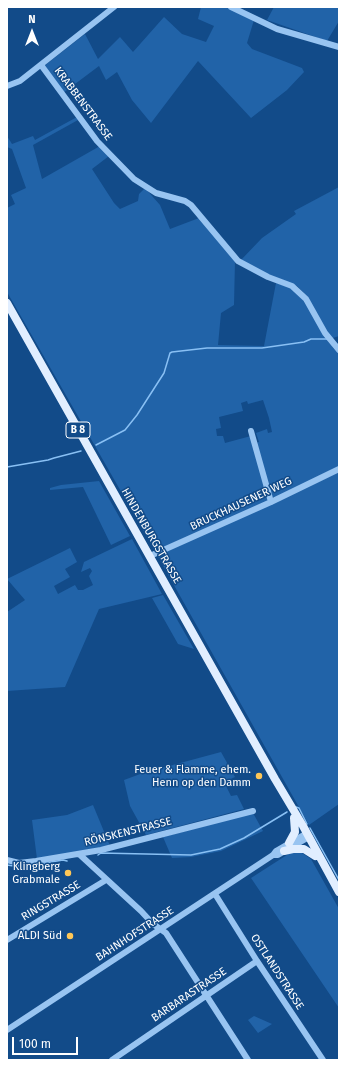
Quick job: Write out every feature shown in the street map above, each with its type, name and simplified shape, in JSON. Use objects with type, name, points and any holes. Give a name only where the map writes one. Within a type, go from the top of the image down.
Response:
[{"type":"main road","name":"HINDENBURGSTRASSE","points":[[7,303],[288,800],[315,856],[339,892]]},
{"type":"main road","name":"HINDENBURGSTRASSE","points":[[275,779],[284,801],[339,892]]},
{"type":"main road","points":[[289,843],[295,832],[294,818]]},
{"type":"main road","points":[[284,851],[304,849],[315,856]]},
{"type":"street","points":[[7,86],[20,81],[114,7]]},
{"type":"street","points":[[231,7],[277,29],[339,47]]},
{"type":"street","name":"KRABBENSTRASSE","points":[[41,65],[96,141],[134,180],[156,193],[185,201],[191,205],[238,261],[268,278],[286,283],[296,289],[306,299],[325,333],[339,350]]},
{"type":"street","points":[[250,431],[270,502]]},
{"type":"street","name":"BRUCKHAUSENER WEG","points":[[150,556],[339,469]]},
{"type":"street","name":"RÖNSKENSTRASSE","points":[[7,860],[19,863],[101,850],[253,811]]},
{"type":"street","name":"BAHNHOFSTRASSE","points":[[7,1030],[215,894],[273,855],[276,851],[289,843],[306,836]]},
{"type":"street","name":"BAHNHOFSTRASSE","points":[[273,855],[278,855],[306,836]]},
{"type":"street","points":[[79,854],[166,933],[248,1060]]},
{"type":"street","name":"RINGSTRASSE","points":[[7,940],[106,880]]},
{"type":"street","name":"OSTLANDSTRASSE","points":[[215,894],[257,961],[323,1060]]},
{"type":"street","name":"BARBARASTRASSE","points":[[112,1060],[257,961]]},
{"type":"shaded area","points":[[201,7],[226,7],[254,20],[247,43],[252,49],[302,68],[304,72],[287,90],[251,118],[198,61],[151,123],[132,100],[117,72],[106,80],[99,66],[63,93],[44,66],[85,34],[98,59],[120,37],[133,52],[164,17],[182,34],[206,42],[214,26],[198,19]]},
{"type":"shaded area","points":[[274,7],[339,7],[339,21],[327,41],[267,20]]},
{"type":"shaded area","points":[[77,117],[78,120],[33,145],[42,179],[100,146],[109,156],[92,169],[114,203],[120,209],[138,201],[139,194],[145,188],[160,205],[170,229],[199,218],[235,260],[234,305],[221,313],[218,345],[264,346],[276,283],[292,288],[304,301],[334,349],[339,353],[339,466],[276,498],[270,496],[255,443],[259,442],[256,433],[267,429],[268,433],[272,432],[269,418],[263,400],[248,404],[247,401],[241,403],[243,411],[219,417],[221,428],[216,429],[217,436],[223,436],[225,443],[251,436],[269,501],[155,551],[7,292],[7,208],[15,204],[11,195],[26,188],[12,149],[7,147],[7,136],[12,144],[33,136],[35,140]]},
{"type":"shaded area","points":[[339,187],[339,336],[333,338],[330,337],[307,296],[297,286],[267,275],[241,260],[262,238],[296,214],[294,211]]},
{"type":"shaded area","points":[[339,472],[339,804],[309,825],[157,555]]},
{"type":"shaded area","points":[[99,481],[130,536],[111,545],[83,487],[50,490],[50,488],[61,485]]},
{"type":"shaded area","points":[[132,539],[162,594],[99,609],[65,687],[7,691],[7,612],[25,600],[7,579],[70,548],[77,562],[65,569],[70,577],[54,586],[58,594],[75,585],[78,590],[83,590],[93,585],[89,576],[92,571],[90,568],[81,572],[84,562]]},
{"type":"shaded area","points":[[163,595],[194,649],[178,644],[152,598]]},
{"type":"shaded area","points":[[221,752],[235,777],[224,782],[231,796],[237,795],[244,809],[146,835],[130,806],[124,780],[143,773]]},
{"type":"shaded area","points":[[93,805],[110,846],[37,859],[32,820],[67,815]]},
{"type":"shaded area","points":[[253,813],[263,831],[221,851],[191,857],[172,858],[163,837]]},
{"type":"shaded area","points":[[290,853],[302,853],[311,859],[339,909],[339,1008],[251,878]]},
{"type":"shaded area","points":[[254,1016],[272,1024],[258,1033],[248,1020]]},
{"type":"waterway","points":[[96,445],[125,430],[137,415],[164,373],[170,353],[172,352],[207,348],[262,348],[304,342],[311,339],[327,339]]},
{"type":"waterway","points":[[7,467],[48,460],[81,451]]},
{"type":"waterway","points":[[296,807],[299,808],[307,824]]},
{"type":"waterway","points":[[98,855],[101,853],[191,855],[220,849],[244,838],[287,812]]},
{"type":"waterway","points":[[310,828],[339,880]]},
{"type":"waterway","points":[[7,865],[21,867],[63,860],[67,861]]},
{"type":"place","name":"Feuer & Flamme, ehem. Henn op den Damm","points":[[259,776]]},
{"type":"place","name":"Klingberg Grabmale","points":[[68,873]]},
{"type":"place","name":"ALDI Süd","points":[[70,936]]}]
